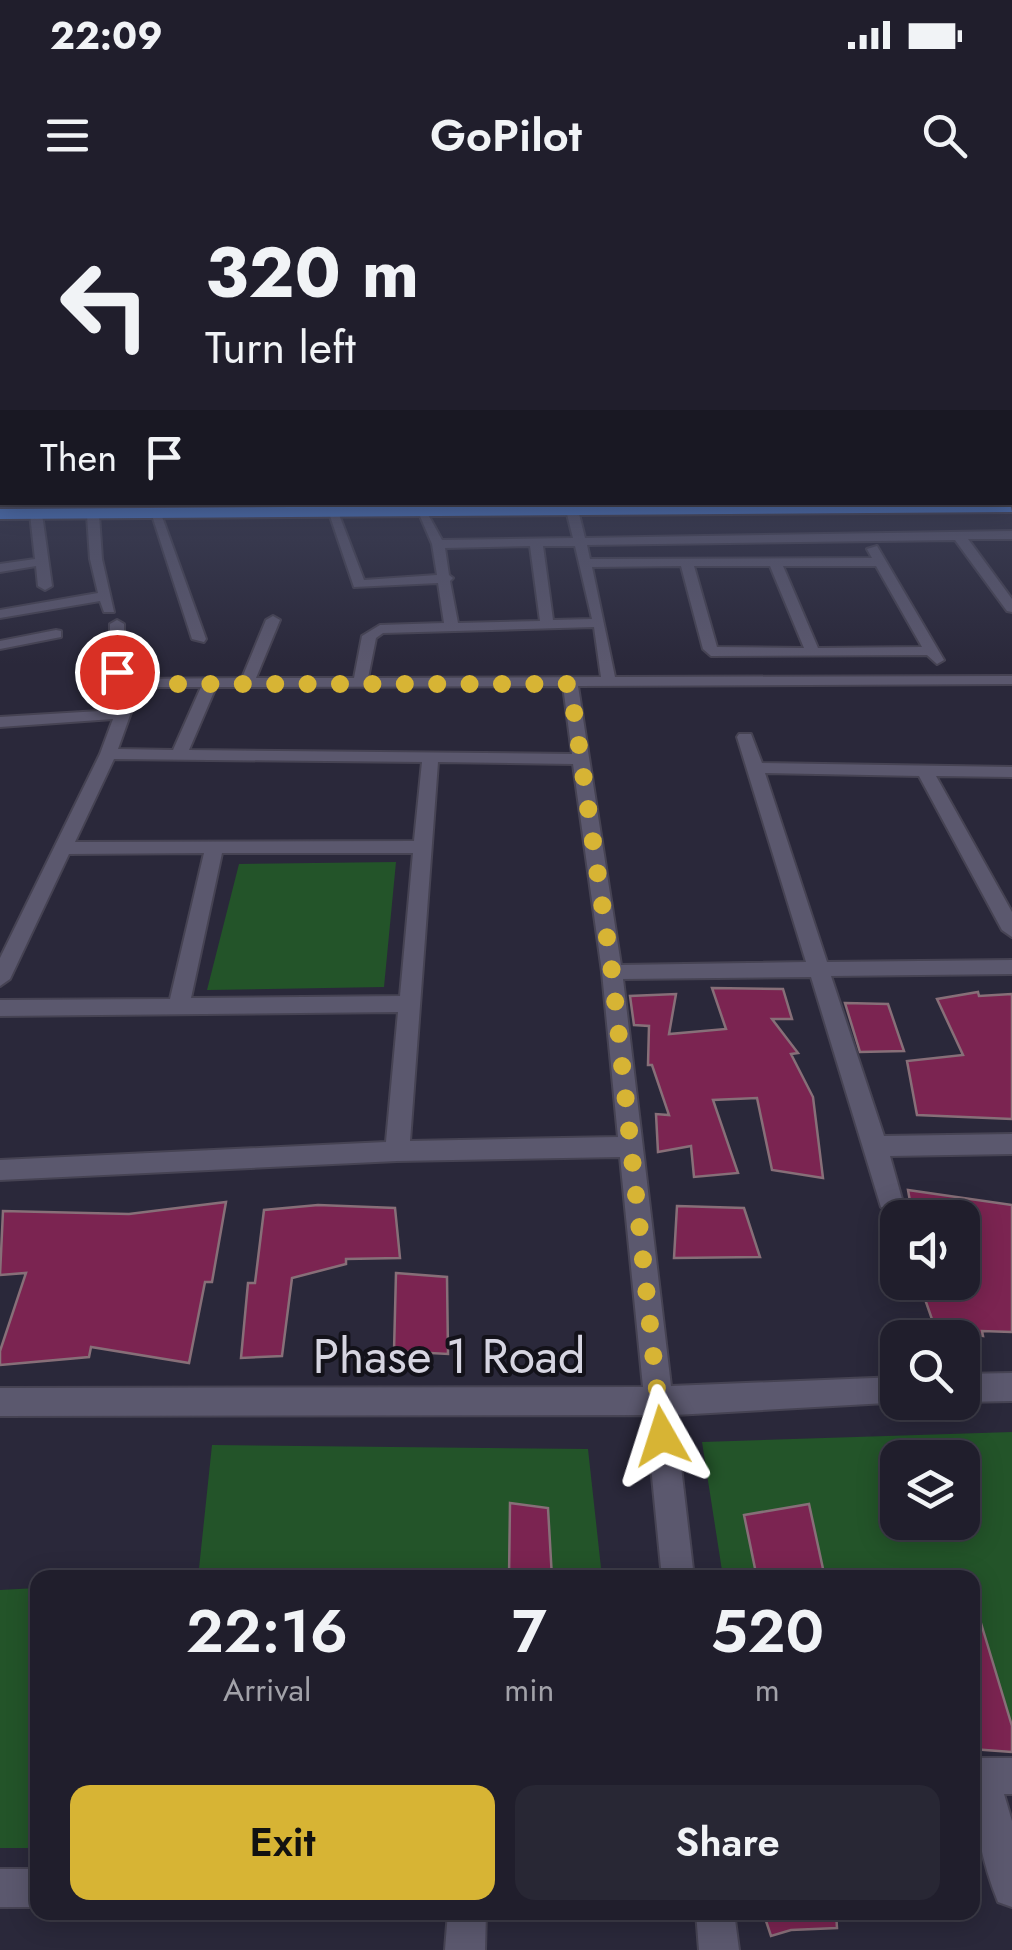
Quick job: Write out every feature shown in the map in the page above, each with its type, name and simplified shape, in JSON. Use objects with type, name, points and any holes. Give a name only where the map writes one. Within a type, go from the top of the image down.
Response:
[{"type":"highway","points":[[0,512],[884,505]]},
{"type":"highway","points":[[0,512],[155,514],[937,505]]},
{"type":"street","points":[[572,510],[600,624],[610,684]]},
{"type":"street","points":[[421,511],[438,544],[447,578],[451,624]]},
{"type":"street","points":[[332,512],[359,584],[447,578]]},
{"type":"street","points":[[36,514],[45,586]]},
{"type":"street","points":[[93,514],[104,596],[113,618],[117,672],[134,684],[1012,680]]},
{"type":"street","points":[[155,514],[199,639]]},
{"type":"street","points":[[438,544],[1012,535]]},
{"type":"street","points":[[959,536],[1012,608]]},
{"type":"street","points":[[866,537],[948,681]]},
{"type":"street","points":[[536,542],[546,624]]},
{"type":"street","points":[[0,568],[40,562]]},
{"type":"street","points":[[586,562],[880,562]]},
{"type":"street","points":[[686,562],[712,652],[931,650]]},
{"type":"street","points":[[774,562],[813,652]]},
{"type":"street","points":[[0,614],[104,596]]},
{"type":"street","points":[[247,683],[274,620]]},
{"type":"street","points":[[360,682],[371,633],[451,624],[600,624]]},
{"type":"street","points":[[0,645],[56,634]]},
{"type":"street","points":[[178,757],[210,683]]},
{"type":"street","points":[[0,979],[108,754],[134,684]]},
{"type":"street","points":[[570,684],[612,972],[677,1570]]},
{"type":"street","points":[[0,722],[123,714]]},
{"type":"street","points":[[745,738],[890,1200]]},
{"type":"street","points":[[108,754],[430,760],[582,758]]},
{"type":"street","points":[[396,1152],[430,760]]},
{"type":"street","points":[[757,768],[1012,772]]},
{"type":"street","points":[[925,771],[1012,930]]},
{"type":"street","points":[[63,848],[422,847]]},
{"type":"street","points":[[180,1006],[214,848]]},
{"type":"street","points":[[612,972],[1012,967]]},
{"type":"street","points":[[0,1008],[409,1004]]},
{"type":"street","points":[[876,1146],[1012,1144]]},
{"type":"street","points":[[0,1170],[396,1152],[632,1147]]},
{"type":"street","points":[[980,1388],[1012,1388]]},
{"type":"street","name":"Phase 1 Road","points":[[0,1402],[658,1401],[880,1392]]},
{"type":"street","points":[[989,1776],[1012,1888]]},
{"type":"street","points":[[0,1888],[30,1888]]},
{"type":"street","points":[[465,1950],[467,1920]]},
{"type":"street","points":[[716,1920],[719,1950]]},
{"type":"green space","points":[[396,862],[384,987],[207,990],[239,864]]},
{"type":"green space","points":[[1012,1432],[1012,1740],[980,1741],[980,1570],[722,1570],[702,1442]]},
{"type":"green space","points":[[212,1445],[588,1449],[601,1570],[199,1570]]},
{"type":"green space","points":[[30,1588],[30,1848],[0,1848],[0,1590]]},
{"type":"building","points":[[712,988],[783,989],[792,1019],[772,1019],[798,1053],[791,1054],[813,1097],[823,1178],[772,1170],[757,1098],[713,1100],[738,1173],[694,1177],[691,1146],[658,1152],[656,1114],[669,1115],[652,1065],[648,1065],[649,1026],[634,1025],[630,996],[676,994],[669,1034],[726,1029]]},
{"type":"building","points":[[978,992],[979,996],[1012,994],[1012,1119],[917,1115],[907,1061],[963,1055],[937,999]]},
{"type":"building","points":[[845,1003],[888,1004],[904,1051],[860,1052]]},
{"type":"building","points":[[908,1190],[977,1200],[910,1200]]},
{"type":"building","points":[[980,1200],[1012,1205],[1012,1332],[982,1331],[983,1336],[980,1336],[980,1320],[932,1320],[925,1300],[980,1300]]},
{"type":"building","points":[[226,1202],[212,1282],[205,1282],[189,1363],[91,1347],[89,1357],[0,1365],[0,1351],[26,1273],[0,1275],[3,1211],[129,1214]]},
{"type":"building","points":[[318,1205],[395,1208],[400,1258],[346,1259],[346,1264],[292,1278],[282,1356],[241,1358],[248,1283],[255,1283],[264,1210]]},
{"type":"building","points":[[677,1206],[744,1208],[760,1257],[674,1258]]},
{"type":"building","points":[[396,1273],[447,1277],[448,1354],[394,1351]]},
{"type":"building","points":[[510,1503],[548,1508],[552,1570],[509,1570]]},
{"type":"building","points":[[809,1504],[823,1570],[755,1570],[744,1515]]},
{"type":"building","points":[[980,1620],[1012,1726],[1012,1752],[980,1750]]},
{"type":"building","points":[[766,1920],[836,1920],[837,1928],[791,1930],[771,1936]]},
{"type":"route","points":[[117,672],[134,684],[570,684],[612,972],[662,1436]]}]
